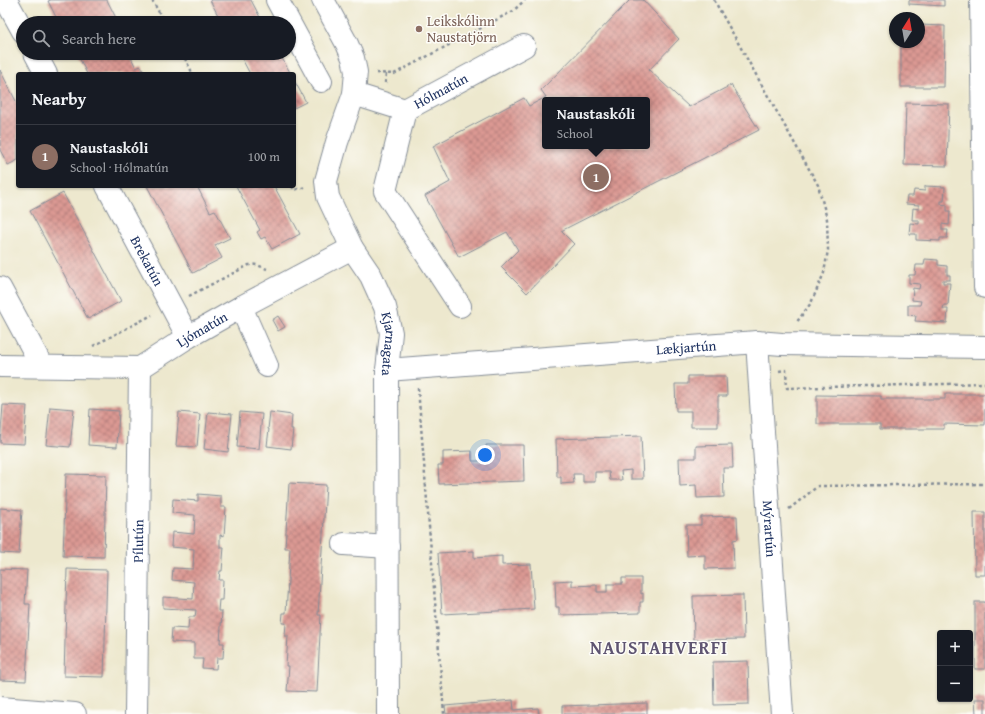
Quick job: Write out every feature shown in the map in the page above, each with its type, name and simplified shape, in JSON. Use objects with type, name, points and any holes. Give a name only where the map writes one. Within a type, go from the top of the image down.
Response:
[{"type":"street","points":[[6,0],[16,18]]},
{"type":"street","points":[[277,0],[286,16]]},
{"type":"street","name":"Kjarnagata","points":[[323,0],[348,44],[356,72],[354,94],[337,142],[326,181],[328,196],[352,248],[371,276],[385,307],[391,333],[387,370],[388,714]]},
{"type":"street","points":[[982,8],[985,287]]},
{"type":"street","points":[[296,35],[321,81]]},
{"type":"street","name":"Hólmatún","points":[[354,94],[405,110],[524,46]]},
{"type":"street","points":[[39,60],[45,72]]},
{"type":"street","points":[[405,110],[385,191],[460,306]]},
{"type":"street","name":"Brekatún","points":[[108,188],[188,337]]},
{"type":"street","name":"Ljómatún","points":[[140,368],[188,337],[241,307],[352,248]]},
{"type":"street","points":[[0,288],[42,366]]},
{"type":"street","points":[[241,307],[267,366]]},
{"type":"street","name":"Lækjartún","points":[[387,370],[757,342],[782,344],[985,347]]},
{"type":"street","name":"Mýrartún","points":[[757,342],[782,714]]},
{"type":"street","points":[[0,366],[140,368]]},
{"type":"street","name":"Pílutún","points":[[136,714],[140,368]]},
{"type":"street","points":[[344,544],[388,547]]},
{"type":"street","points":[[0,708],[75,714]]},
{"type":"path","points":[[152,0],[161,16]]},
{"type":"path","points":[[356,72],[394,74],[513,11],[525,0]]},
{"type":"path","points":[[714,0],[818,185],[828,219],[828,250],[824,273],[811,303],[782,344],[787,388],[985,383]]},
{"type":"path","points":[[186,60],[193,72]]},
{"type":"path","points":[[759,372],[786,370]]},
{"type":"path","points":[[769,524],[818,486],[985,484]]},
{"type":"building","points":[[107,0],[115,16],[56,16],[48,1]]},
{"type":"building","points":[[210,0],[251,0],[259,16],[218,16]]},
{"type":"building","points":[[630,0],[643,0],[679,39],[649,70],[689,107],[731,85],[759,130],[561,231],[574,244],[527,293],[501,267],[518,250],[507,232],[459,257],[425,196],[450,182],[433,146],[524,98],[529,106],[542,99],[542,149],[650,149],[650,97],[546,97],[541,90]]},
{"type":"building","points":[[909,0],[944,0],[944,6],[909,4]]},
{"type":"building","points":[[925,25],[945,26],[944,87],[901,87],[901,48],[925,48]]},
{"type":"building","points":[[80,60],[132,60],[136,68],[141,66],[144,72],[86,72]]},
{"type":"building","points":[[243,60],[283,60],[290,72],[249,72]]},
{"type":"building","points":[[0,70],[16,101],[16,161],[8,165],[0,150]]},
{"type":"building","points":[[296,84],[306,102],[296,107]]},
{"type":"building","points":[[906,103],[949,104],[947,166],[904,165]]},
{"type":"building","points":[[925,186],[945,187],[944,201],[941,201],[941,204],[947,205],[947,211],[950,211],[949,225],[942,224],[942,230],[948,230],[947,238],[940,238],[940,241],[916,240],[916,234],[909,234],[910,223],[919,224],[919,220],[912,220],[913,208],[919,209],[919,205],[906,204],[907,196],[913,196],[914,190],[925,191]]},
{"type":"building","points":[[148,188],[198,188],[210,212],[215,210],[230,238],[215,245],[222,258],[193,273]]},
{"type":"building","points":[[237,188],[275,188],[300,234],[272,249],[265,237],[261,239],[257,232],[260,230]]},
{"type":"building","points":[[63,193],[121,301],[88,319],[30,211]]},
{"type":"building","points":[[925,259],[938,260],[938,265],[947,266],[947,275],[950,275],[950,280],[943,280],[943,283],[950,283],[948,305],[944,305],[943,309],[948,309],[947,323],[915,321],[916,316],[908,315],[908,305],[920,305],[921,301],[912,300],[913,288],[919,289],[920,284],[909,283],[909,275],[915,275],[916,265],[924,265]]},
{"type":"building","points":[[278,316],[285,327],[278,331],[272,320]]},
{"type":"building","points":[[688,376],[726,376],[727,396],[718,396],[718,427],[691,427],[691,411],[676,411],[675,384],[688,384]]},
{"type":"building","points":[[945,394],[985,394],[985,425],[944,424],[944,429],[880,429],[880,424],[817,424],[817,395],[881,396],[881,399],[945,399]]},
{"type":"building","points":[[3,405],[27,406],[24,444],[0,443]]},
{"type":"building","points":[[50,407],[74,409],[70,447],[46,445]]},
{"type":"building","points":[[90,409],[119,411],[117,447],[88,445]]},
{"type":"building","points":[[179,412],[200,414],[197,447],[176,446]]},
{"type":"building","points":[[208,412],[232,414],[228,452],[204,449]]},
{"type":"building","points":[[240,412],[262,414],[259,449],[237,447]]},
{"type":"building","points":[[270,412],[292,415],[291,429],[293,429],[291,449],[267,446]]},
{"type":"building","points":[[641,436],[643,479],[631,479],[631,470],[621,471],[622,480],[610,480],[609,472],[595,472],[595,482],[583,482],[583,474],[573,474],[574,483],[561,484],[561,477],[557,477],[556,439]]},
{"type":"building","points":[[486,445],[523,445],[524,481],[439,484],[438,465],[443,465],[443,452],[472,451],[472,461],[487,461]]},
{"type":"building","points":[[732,445],[733,468],[723,468],[724,497],[697,498],[696,485],[680,486],[679,458],[696,458],[696,446]]},
{"type":"building","points":[[66,474],[106,475],[104,557],[63,556]]},
{"type":"building","points":[[289,483],[326,485],[318,615],[321,615],[317,692],[287,691],[289,666],[286,666],[288,636],[285,636],[286,623],[282,623],[283,613],[286,613],[290,548],[285,548]]},
{"type":"building","points":[[198,494],[221,496],[221,507],[226,507],[224,536],[220,535],[220,547],[224,547],[222,571],[220,571],[219,580],[223,580],[222,600],[219,600],[218,611],[222,611],[220,643],[224,643],[223,658],[217,658],[216,669],[202,668],[203,659],[194,659],[194,643],[171,642],[172,628],[188,629],[189,617],[195,617],[196,610],[163,608],[163,597],[193,599],[194,582],[172,580],[173,568],[193,569],[194,549],[171,547],[172,532],[194,534],[195,515],[172,513],[173,499],[198,501]]},
{"type":"building","points":[[0,508],[22,510],[19,554],[0,553]]},
{"type":"building","points":[[974,512],[985,512],[985,575],[975,575]]},
{"type":"building","points":[[737,516],[738,539],[733,540],[734,568],[705,569],[705,555],[687,556],[686,525],[701,525],[701,517]]},
{"type":"building","points":[[474,551],[474,558],[502,556],[502,565],[531,564],[534,609],[442,614],[438,553]]},
{"type":"building","points":[[0,569],[27,570],[25,604],[30,604],[26,681],[0,680]]},
{"type":"building","points":[[67,569],[107,570],[104,677],[64,676]]},
{"type":"building","points":[[622,578],[641,578],[641,594],[643,593],[643,602],[640,602],[640,613],[559,615],[559,607],[556,607],[555,581],[572,580],[572,586],[597,585],[597,592],[607,592],[607,584],[622,584]]},
{"type":"building","points":[[743,595],[744,639],[694,640],[693,596]]},
{"type":"building","points":[[975,602],[985,602],[985,669],[975,669]]},
{"type":"building","points":[[748,661],[749,704],[714,705],[713,662]]},
{"type":"building","points":[[975,699],[985,699],[985,714],[976,714]]},
{"type":"building","points":[[513,700],[514,710],[538,708],[539,714],[446,714],[445,706]]},
{"type":"building","points":[[647,703],[647,714],[562,714],[562,706]]},
{"type":"place","name":"Leikskólinn Naustatjörn","points":[[419,29]]},
{"type":"place","name":"Naustaskóli","points":[[596,177]]},
{"type":"district","name":"NAUSTAHVERFI","points":[[659,647]]}]
